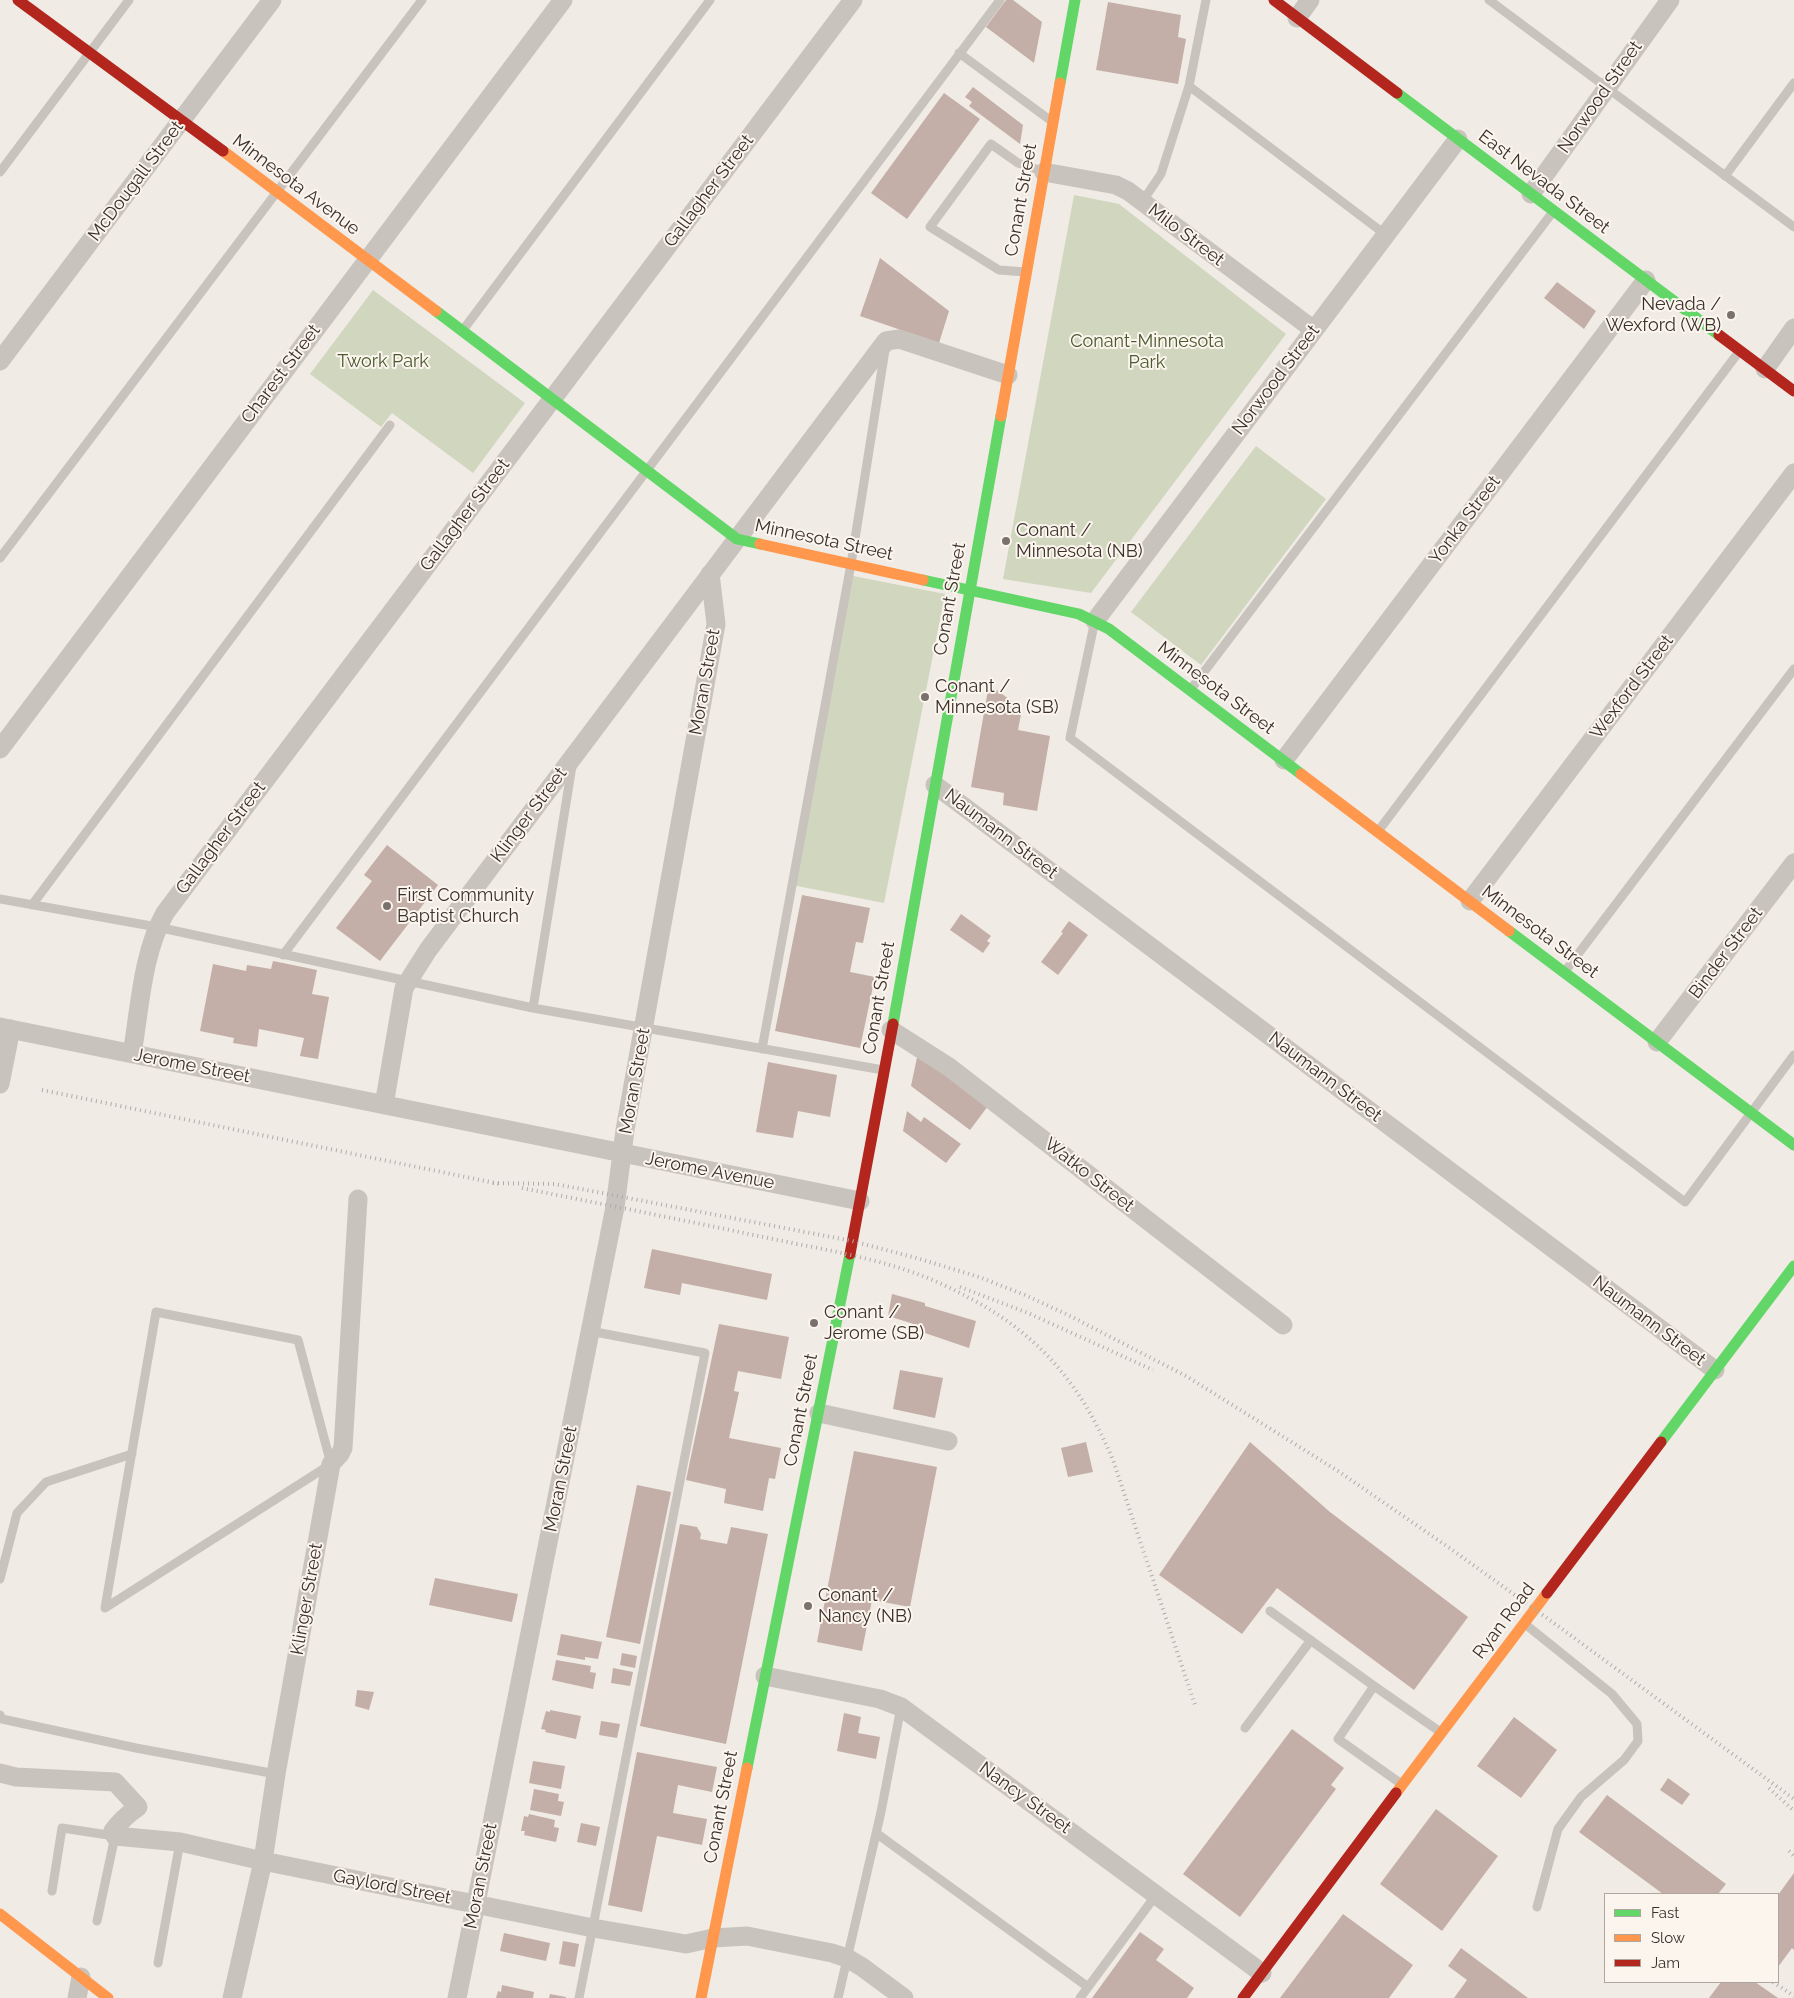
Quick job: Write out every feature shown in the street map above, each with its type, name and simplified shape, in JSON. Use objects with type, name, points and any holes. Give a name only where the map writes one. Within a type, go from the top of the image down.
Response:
[{"type":"street","name":"Minnesota Avenue","points":[[18,0],[278,192],[552,400]]},
{"type":"street","name":"McDougall Street","points":[[0,361],[272,0]]},
{"type":"street","name":"Charest Street","points":[[0,749],[562,0]]},
{"type":"street","name":"Gallagher Street","points":[[132,1054],[150,949],[157,927],[165,913],[853,0]]},
{"type":"street","name":"Conant Street","points":[[701,1998],[764,1676],[781,1603],[819,1413],[892,1030],[1074,0]]},
{"type":"street","name":"East Nevada Street","points":[[1274,0],[1794,391]]},
{"type":"street","points":[[1297,18],[1310,0]]},
{"type":"street","name":"Norwood Street","points":[[1531,194],[1670,0]]},
{"type":"street","name":"Norwood Street","points":[[1095,621],[1458,139]]},
{"type":"street","name":"Milo Street","points":[[1044,172],[1116,185],[1142,202],[1314,330]]},
{"type":"street","name":"Yonka Street","points":[[1284,760],[1646,280]]},
{"type":"street","points":[[1765,370],[1794,328]]},
{"type":"street","points":[[710,574],[886,341],[900,339],[1008,375]]},
{"type":"street","name":"Minnesota Street","points":[[552,400],[737,539],[1078,614],[1109,628],[1794,1145]]},
{"type":"street","name":"Wexford Street","points":[[1470,901],[1794,473]]},
{"type":"street","name":"Klinger Street","points":[[384,1105],[400,1008],[407,982],[428,950],[710,574]]},
{"type":"street","name":"Moran Street","points":[[457,1998],[615,1208],[624,1153],[625,1130],[716,624],[710,574]]},
{"type":"street","name":"Naumann Street","points":[[935,785],[1715,1370]]},
{"type":"street","name":"Binder Street","points":[[1658,1042],[1794,863]]},
{"type":"street","points":[[0,1084],[6,1028]]},
{"type":"street","name":"Jerome Street","points":[[6,1028],[384,1105]]},
{"type":"street","name":"Watko Street","points":[[892,1030],[948,1067],[1283,1325]]},
{"type":"street","name":"Jerome Avenue","points":[[384,1105],[860,1201]]},
{"type":"street","name":"Klinger Street","points":[[232,1998],[263,1861],[276,1774],[331,1464],[343,1448],[358,1200]]},
{"type":"street","name":"Ryan Road","points":[[1243,1998],[1525,1624],[1605,1514],[1794,1266]]},
{"type":"street","points":[[819,1413],[948,1441]]},
{"type":"street","name":"Nancy Street","points":[[764,1676],[880,1699],[899,1706],[1262,1973]]},
{"type":"street","points":[[0,1774],[16,1777],[114,1782],[138,1807],[128,1813],[113,1831],[115,1836]]},
{"type":"street","name":"Gaylord Street","points":[[115,1836],[180,1842],[263,1861],[594,1928],[686,1944],[713,1938],[747,1936],[832,1953],[847,1958],[862,1967],[904,1998]]},
{"type":"street","points":[[0,1914],[108,1998]]},
{"type":"street","points":[[77,1998],[81,1977]]},
{"type":"lane","points":[[0,172],[129,0]]},
{"type":"lane","points":[[0,558],[422,0]]},
{"type":"lane","points":[[462,331],[710,0]]},
{"type":"lane","points":[[283,955],[1000,0]]},
{"type":"lane","points":[[1142,202],[1161,174],[1189,86],[1206,0]]},
{"type":"lane","points":[[1490,0],[1606,89],[1794,227]]},
{"type":"lane","points":[[959,53],[1053,122]]},
{"type":"lane","points":[[1725,176],[1794,83]]},
{"type":"lane","points":[[1189,86],[1386,235]]},
{"type":"lane","points":[[1026,272],[999,270],[930,227],[991,144],[1018,163],[1044,172]]},
{"type":"lane","points":[[1190,690],[1554,211]]},
{"type":"lane","points":[[762,1049],[851,564],[886,341]]},
{"type":"lane","points":[[1378,832],[1739,350]]},
{"type":"lane","points":[[32,905],[390,425]]},
{"type":"lane","points":[[1095,621],[1070,738],[1686,1202],[1794,1055]]},
{"type":"lane","points":[[1564,972],[1794,669]]},
{"type":"lane","points":[[533,1008],[573,756]]},
{"type":"lane","points":[[0,899],[157,927],[533,1008],[884,1071]]},
{"type":"lane","points":[[156,1312],[298,1340],[331,1464],[105,1608],[156,1312]]},
{"type":"lane","points":[[579,1998],[705,1353],[590,1330]]},
{"type":"lane","points":[[0,1579],[17,1513],[46,1482],[132,1454]]},
{"type":"lane","points":[[1270,1610],[1442,1733]]},
{"type":"lane","points":[[1525,1624],[1612,1694],[1637,1724],[1638,1740],[1624,1760],[1581,1796],[1558,1829],[1537,1907]]},
{"type":"lane","points":[[1245,1728],[1311,1640]]},
{"type":"lane","points":[[1374,1686],[1338,1739],[1403,1786]]},
{"type":"lane","points":[[838,1998],[876,1833],[899,1706]]},
{"type":"lane","points":[[0,1715],[2,1719],[126,1746],[276,1774]]},
{"type":"lane","points":[[52,1891],[62,1828],[115,1836],[97,1922]]},
{"type":"lane","points":[[876,1833],[1088,1987]]},
{"type":"lane","points":[[158,1963],[180,1842]]},
{"type":"lane","points":[[1080,1998],[1156,1895]]},
{"type":"green space","name":"Conant-Minnesota Park","points":[[1074,195],[1119,204],[1286,334],[1091,593],[1003,579]]},
{"type":"green space","name":"Twork Park","points":[[373,290],[525,403],[473,473],[392,413],[381,427],[310,374]]},
{"type":"green space","points":[[1256,446],[1326,499],[1201,665],[1131,612]]},
{"type":"green space","points":[[853,576],[945,594],[884,903],[792,885]]},
{"type":"building","points":[[1006,0],[1013,0],[1042,22],[1034,63],[986,27]]},
{"type":"building","points":[[1108,2],[1181,15],[1178,37],[1186,39],[1178,84],[1096,70]]},
{"type":"building","points":[[973,87],[1023,125],[1020,144],[969,106],[972,102],[965,97]]},
{"type":"building","points":[[944,93],[980,119],[907,219],[871,193]]},
{"type":"building","points":[[880,258],[949,311],[939,343],[860,316]]},
{"type":"building","points":[[1557,282],[1596,311],[1584,329],[1544,298]]},
{"type":"building","points":[[989,684],[1022,709],[1018,730],[1050,736],[1037,811],[1003,805],[1004,793],[971,787]]},
{"type":"building","name":"First Community Baptist Church","points":[[387,845],[438,885],[380,961],[336,928],[372,881],[364,875]]},
{"type":"building","points":[[802,895],[870,908],[863,943],[856,942],[850,972],[875,977],[860,1048],[775,1031]]},
{"type":"building","points":[[961,914],[991,936],[987,941],[990,943],[983,953],[950,930]]},
{"type":"building","points":[[1069,921],[1088,935],[1058,975],[1041,962],[1063,933],[1061,932]]},
{"type":"building","points":[[273,961],[317,970],[312,994],[329,997],[318,1059],[300,1056],[304,1038],[259,1029],[257,1047],[233,1043],[234,1038],[200,1031],[213,964],[246,971],[247,965],[271,969]]},
{"type":"building","points":[[919,1048],[991,1102],[970,1130],[911,1086]]},
{"type":"building","points":[[768,1062],[837,1075],[830,1117],[798,1111],[793,1138],[756,1132]]},
{"type":"building","points":[[907,1111],[921,1122],[924,1117],[961,1144],[946,1163],[903,1131]]},
{"type":"building","points":[[652,1249],[772,1274],[767,1300],[682,1283],[680,1295],[644,1288]]},
{"type":"building","points":[[892,1294],[925,1303],[925,1306],[976,1321],[969,1348],[919,1331],[920,1326],[888,1316]]},
{"type":"building","points":[[719,1324],[789,1337],[781,1379],[738,1371],[734,1391],[739,1392],[729,1438],[781,1448],[775,1479],[769,1478],[763,1511],[724,1503],[726,1489],[686,1480]]},
{"type":"building","points":[[900,1370],[943,1378],[935,1418],[893,1409]]},
{"type":"building","points":[[1086,1442],[1093,1472],[1068,1477],[1061,1448]]},
{"type":"building","points":[[1250,1442],[1330,1512],[1468,1617],[1414,1690],[1277,1588],[1242,1634],[1159,1575]]},
{"type":"building","points":[[854,1451],[937,1467],[910,1607],[872,1600],[862,1651],[817,1642]]},
{"type":"building","points":[[637,1485],[671,1492],[640,1644],[606,1637]]},
{"type":"building","points":[[680,1524],[697,1527],[701,1534],[700,1539],[727,1544],[731,1527],[768,1534],[726,1744],[640,1726]]},
{"type":"building","points":[[435,1578],[518,1594],[512,1622],[429,1605]]},
{"type":"building","points":[[561,1634],[602,1642],[598,1659],[585,1657],[585,1660],[557,1655]]},
{"type":"building","points":[[622,1653],[637,1656],[635,1668],[620,1665]]},
{"type":"building","points":[[556,1660],[591,1666],[590,1672],[596,1673],[593,1689],[552,1680]]},
{"type":"building","points":[[613,1668],[633,1672],[630,1686],[611,1683]]},
{"type":"building","points":[[357,1690],[374,1692],[369,1710],[355,1706]]},
{"type":"building","points":[[550,1710],[581,1716],[576,1739],[545,1732],[546,1730],[541,1729],[546,1711],[550,1712]]},
{"type":"building","points":[[844,1713],[861,1717],[858,1733],[880,1737],[876,1759],[837,1751]]},
{"type":"building","points":[[1514,1717],[1557,1750],[1521,1798],[1477,1766]]},
{"type":"building","points":[[601,1721],[620,1724],[617,1738],[599,1735]]},
{"type":"building","points":[[1292,1729],[1344,1768],[1331,1785],[1336,1789],[1240,1917],[1183,1874]]},
{"type":"building","points":[[637,1752],[717,1767],[712,1792],[678,1785],[673,1813],[707,1819],[702,1845],[657,1836],[642,1912],[608,1905]]},
{"type":"building","points":[[533,1761],[565,1766],[561,1789],[529,1783]]},
{"type":"building","points":[[1668,1778],[1690,1794],[1682,1805],[1660,1790]]},
{"type":"building","points":[[534,1789],[559,1794],[558,1801],[564,1802],[561,1816],[530,1810]]},
{"type":"building","points":[[1607,1795],[1726,1884],[1719,1893],[1662,1893],[1579,1832]]},
{"type":"building","points":[[1436,1809],[1498,1856],[1442,1931],[1380,1884]]},
{"type":"building","points":[[529,1814],[555,1820],[554,1827],[559,1828],[556,1842],[524,1835],[525,1831],[521,1831],[524,1816],[528,1817]]},
{"type":"building","points":[[581,1823],[600,1827],[596,1846],[577,1842]]},
{"type":"building","points":[[1794,1873],[1794,1950],[1792,1948],[1779,1966],[1779,1894]]},
{"type":"building","points":[[1343,1914],[1413,1965],[1389,1998],[1280,1998]]},
{"type":"building","points":[[1140,1932],[1164,1949],[1156,1960],[1194,1988],[1187,1998],[1092,1998]]},
{"type":"building","points":[[504,1933],[550,1943],[546,1961],[500,1951]]},
{"type":"building","points":[[563,1941],[579,1944],[575,1967],[559,1964]]},
{"type":"building","points":[[1461,1948],[1528,1998],[1454,1998],[1467,1980],[1448,1966]]},
{"type":"building","points":[[1720,1983],[1756,1983],[1778,1998],[1709,1998]]},
{"type":"building","points":[[502,1985],[534,1992],[533,1998],[496,1998],[498,1991],[501,1992]]},
{"type":"building","points":[[550,1994],[566,1997],[566,1998],[549,1998]]},
{"type":"railway","points":[[42,1090],[500,1184]]},
{"type":"railway","points":[[493,1183],[555,1184],[852,1241],[979,1277],[1025,1295],[1068,1315],[1186,1376],[1338,1471],[1451,1549],[1794,1799]]},
{"type":"railway","points":[[522,1188],[835,1252],[889,1265],[942,1284],[958,1292],[1000,1316],[1021,1332],[1059,1368],[1101,1434],[1113,1460],[1196,1708]]},
{"type":"railway","points":[[960,1287],[1028,1313],[1153,1370]]},
{"type":"railway","points":[[1769,1788],[1794,1811]]},
{"type":"railway","points":[[1789,1851],[1794,1856]]},
{"type":"railway","points":[[1774,1983],[1794,1996]]},
{"type":"traffic: fast","points":[[1060,83],[1075,0]]},
{"type":"traffic: fast","points":[[1397,93],[1719,335]]},
{"type":"traffic: fast","points":[[436,311],[737,539],[760,544]]},
{"type":"traffic: fast","points":[[893,1024],[1001,416]]},
{"type":"traffic: fast","points":[[923,580],[1079,614],[1109,629],[1301,774]]},
{"type":"traffic: fast","points":[[1509,931],[1794,1145]]},
{"type":"traffic: fast","points":[[747,1768],[850,1254]]},
{"type":"traffic: fast","points":[[1661,1442],[1794,1266]]},
{"type":"traffic: slow","points":[[1001,416],[1060,83]]},
{"type":"traffic: slow","points":[[223,151],[436,311]]},
{"type":"traffic: slow","points":[[760,544],[923,580]]},
{"type":"traffic: slow","points":[[1301,774],[1509,931]]},
{"type":"traffic: slow","points":[[1396,1793],[1547,1593]]},
{"type":"traffic: slow","points":[[701,1998],[747,1768]]},
{"type":"traffic: slow","points":[[0,1914],[108,1998]]},
{"type":"traffic: jam","points":[[18,0],[223,151]]},
{"type":"traffic: jam","points":[[1274,0],[1397,93]]},
{"type":"traffic: jam","points":[[1719,335],[1794,391]]},
{"type":"traffic: jam","points":[[850,1254],[893,1024]]},
{"type":"traffic: jam","points":[[1547,1593],[1661,1442]]},
{"type":"traffic: jam","points":[[1243,1998],[1396,1793]]},
{"type":"place","name":"Nevada / Wexford (WB)","points":[[1731,315]]},
{"type":"place","name":"Conant / Minnesota (NB)","points":[[1006,541]]},
{"type":"place","name":"Conant / Minnesota (SB)","points":[[925,697]]},
{"type":"place","name":"First Community Baptist Church","points":[[387,906]]},
{"type":"place","name":"Conant / Jerome (SB)","points":[[814,1323]]},
{"type":"place","name":"Conant / Nancy (NB)","points":[[808,1606]]}]
